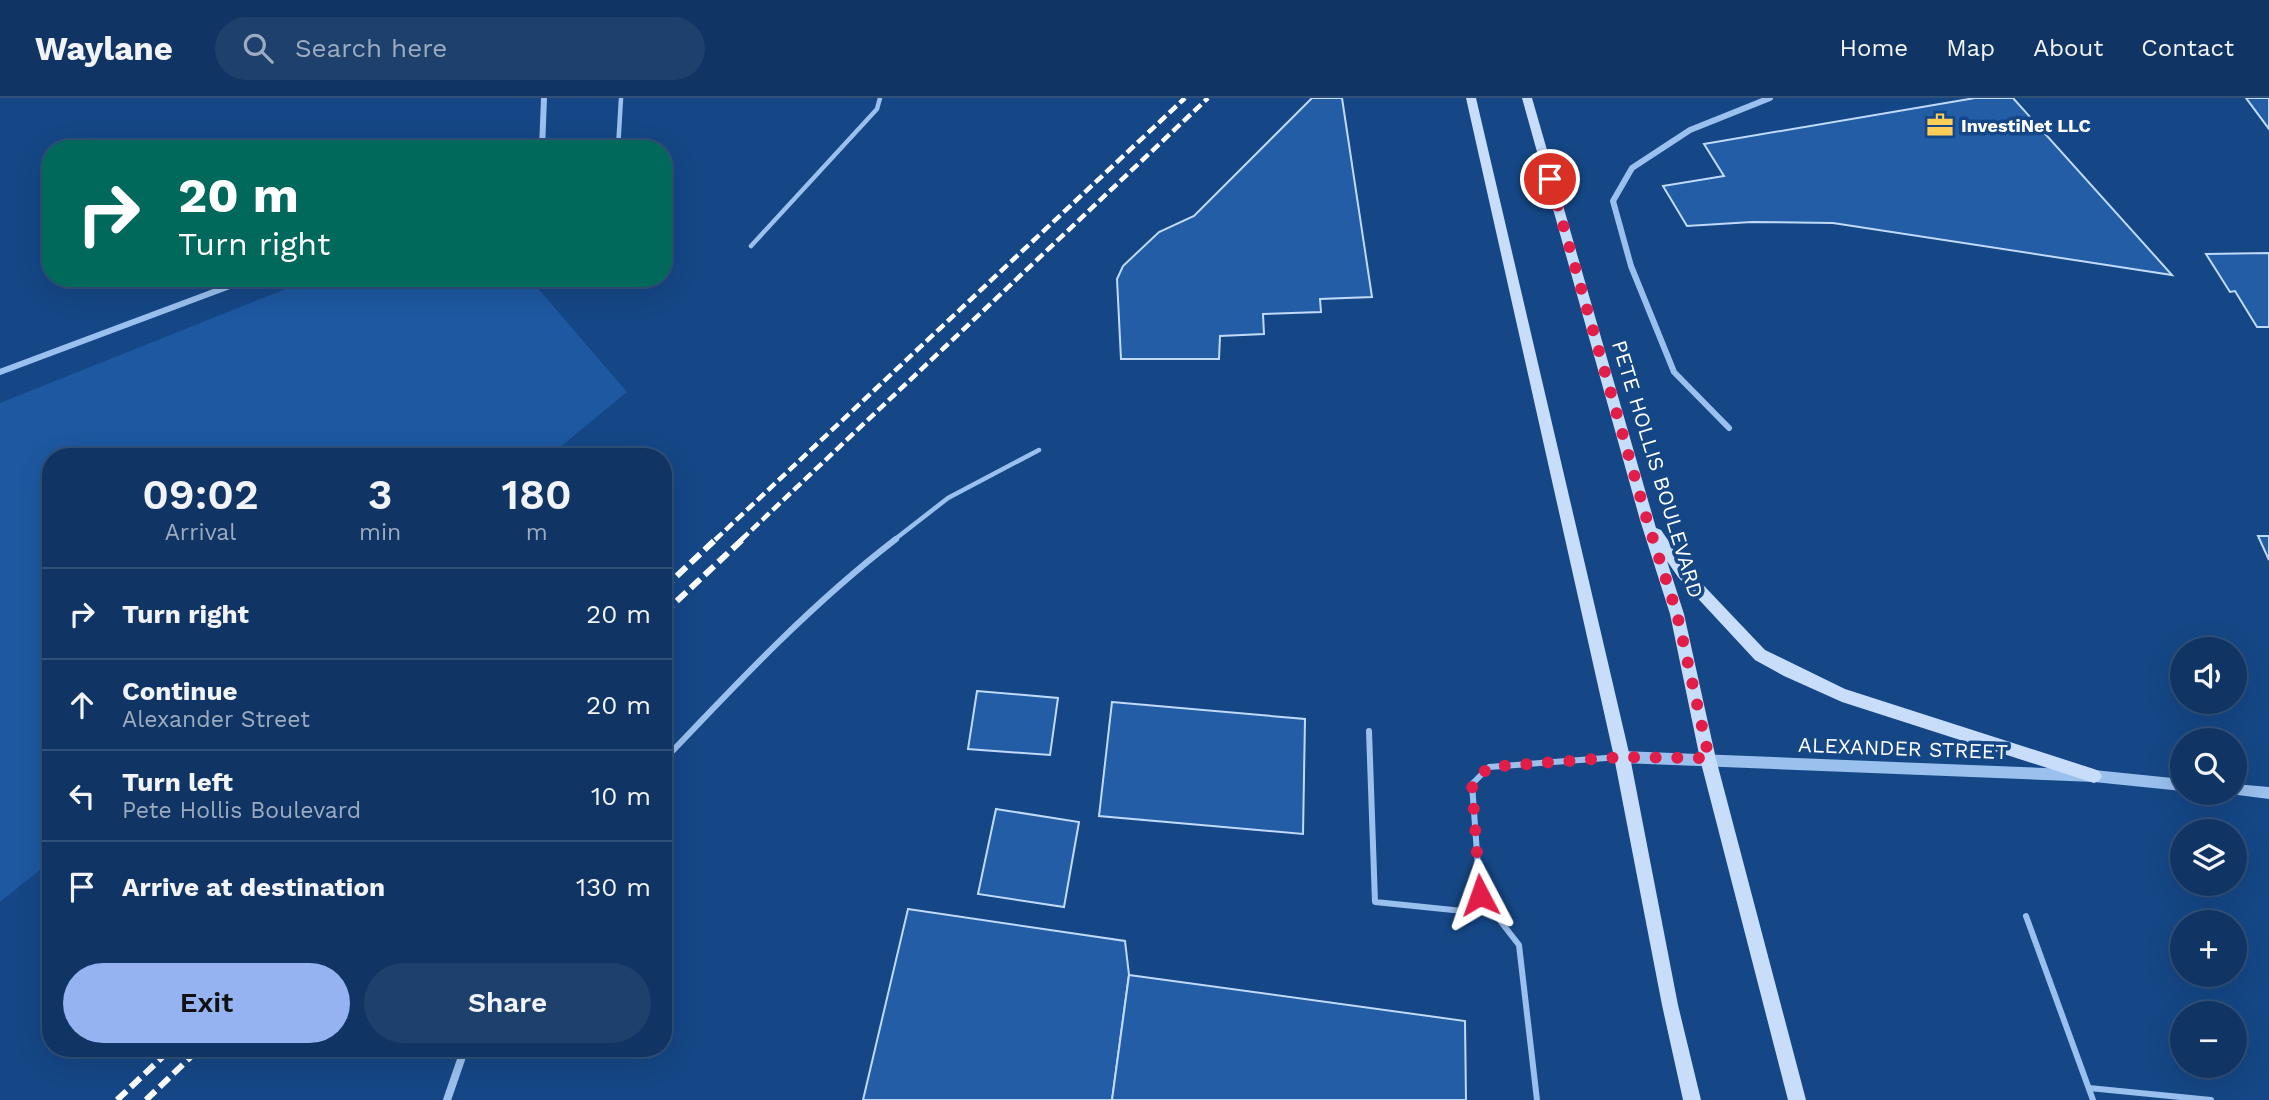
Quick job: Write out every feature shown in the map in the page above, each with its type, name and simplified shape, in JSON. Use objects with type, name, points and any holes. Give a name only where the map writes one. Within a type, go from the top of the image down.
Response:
[{"type":"main road","points":[[1471,98],[1622,757],[1670,1006],[1692,1100]]},
{"type":"main road","name":"PETE HOLLIS BOULEVARD","points":[[1527,98],[1647,520],[1677,614],[1709,758],[1797,1100]]},
{"type":"main road","points":[[1647,520],[1683,573],[1760,655],[1842,695],[2095,776]]},
{"type":"street","points":[[542,140],[544,98]]},
{"type":"street","points":[[1729,428],[1674,372],[1631,266],[1613,201],[1632,168],[1690,130],[1770,98]]},
{"type":"street","points":[[0,372],[226,287]]},
{"type":"street","name":"ALEXANDER STREET","points":[[1622,757],[1709,758],[1768,764],[2095,776],[2170,784]]},
{"type":"street","points":[[2247,791],[2269,793]]},
{"type":"street","points":[[447,1100],[462,1057]]},
{"type":"lane","points":[[619,140],[621,98]]},
{"type":"lane","points":[[751,246],[877,109],[880,98]]},
{"type":"lane","points":[[672,752],[774,644],[848,576],[948,498],[1039,450]]},
{"type":"lane","points":[[1369,730],[1375,902],[1463,911],[1480,895]]},
{"type":"lane","points":[[1537,1100],[1519,945],[1480,895],[1472,784],[1489,767],[1622,757]]},
{"type":"lane","points":[[2026,916],[2093,1100]]},
{"type":"lane","points":[[2089,1088],[2211,1100]]},
{"type":"shaded area","points":[[290,287],[537,287],[627,392],[559,448],[42,448],[42,868],[0,902],[0,403]]},
{"type":"building","points":[[1312,98],[1342,98],[1372,297],[1320,299],[1321,312],[1263,314],[1264,334],[1220,336],[1219,359],[1121,359],[1117,279],[1123,266],[1159,232],[1194,216]]},
{"type":"building","points":[[1975,98],[2013,98],[2172,275],[1833,223],[1752,222],[1687,226],[1663,186],[1724,176],[1704,144]]},
{"type":"building","points":[[2246,98],[2269,98],[2269,129]]},
{"type":"building","points":[[2269,253],[2269,327],[2257,327],[2235,291],[2230,292],[2206,254]]},
{"type":"building","points":[[2258,536],[2269,536],[2269,560]]},
{"type":"building","points":[[977,691],[1058,698],[1050,755],[968,749]]},
{"type":"building","points":[[1112,702],[1305,719],[1303,834],[1099,816]]},
{"type":"building","points":[[996,809],[1079,822],[1064,907],[978,894]]},
{"type":"building","points":[[908,909],[1125,941],[1129,975],[1112,1100],[863,1100]]},
{"type":"building","points":[[1129,975],[1465,1021],[1466,1100],[1112,1100]]},
{"type":"railway","points":[[715,540],[1185,98]]},
{"type":"railway","points":[[741,540],[1208,98]]},
{"type":"railway","points":[[672,581],[716,539]]},
{"type":"railway","points":[[672,606],[743,539]]},
{"type":"railway","points":[[117,1100],[162,1057]]},
{"type":"railway","points":[[146,1100],[191,1057]]},
{"type":"place","name":"InvestiNet LLC","points":[[1940,125]]},
{"type":"route","points":[[1480,895],[1472,784],[1489,767],[1622,757],[1709,758],[1677,614],[1647,520],[1550,179]]}]
